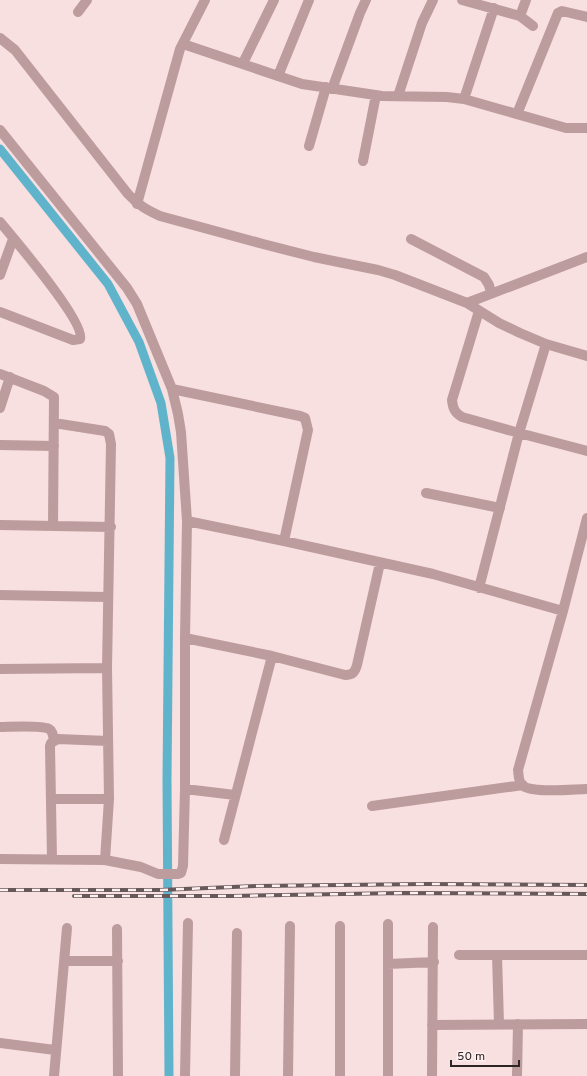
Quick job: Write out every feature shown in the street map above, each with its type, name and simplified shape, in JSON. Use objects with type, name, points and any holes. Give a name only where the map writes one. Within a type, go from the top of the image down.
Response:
[{"type":"street","points":[[78,12],[87,0]]},
{"type":"street","points":[[138,204],[183,44],[205,0]]},
{"type":"street","points":[[243,63],[274,0]]},
{"type":"street","points":[[278,76],[309,0]]},
{"type":"street","points":[[309,146],[329,88],[366,0]]},
{"type":"street","points":[[398,96],[422,23],[433,0]]},
{"type":"street","points":[[462,0],[520,16],[533,26]]},
{"type":"street","points":[[520,16],[526,0]]},
{"type":"street","points":[[464,99],[494,8]]},
{"type":"street","points":[[518,114],[558,13],[562,11],[587,17]]},
{"type":"street","points":[[0,38],[15,50],[128,194],[138,204],[147,210],[160,216],[256,242],[395,275],[468,303],[500,323],[546,344],[587,356]]},
{"type":"street","points":[[183,44],[302,84],[376,95],[447,97],[464,99],[566,128],[587,128]]},
{"type":"street","points":[[363,161],[376,95]]},
{"type":"street","points":[[0,130],[127,288],[137,304],[172,389],[178,414],[181,432],[187,521],[185,789],[183,866],[181,873],[158,874],[141,868],[105,860],[0,859]]},
{"type":"street","points":[[0,222],[40,271],[70,312],[82,337],[80,339],[73,340],[0,312]]},
{"type":"street","points":[[0,275],[3,260],[14,239]]},
{"type":"street","points":[[411,239],[484,276],[489,285],[491,294]]},
{"type":"street","points":[[468,303],[587,257]]},
{"type":"street","points":[[479,311],[452,400],[452,407],[456,414],[462,417],[587,451]]},
{"type":"street","points":[[479,588],[519,433],[546,344]]},
{"type":"street","points":[[0,374],[54,397],[53,526]]},
{"type":"street","points":[[0,408],[10,377]]},
{"type":"street","points":[[172,389],[306,418],[308,430],[284,541]]},
{"type":"street","points":[[54,423],[105,431],[109,434],[111,444],[107,596],[109,799],[105,860]]},
{"type":"street","points":[[0,445],[54,446]]},
{"type":"street","points":[[426,493],[500,508]]},
{"type":"street","points":[[522,785],[519,779],[518,770],[563,611],[587,518]]},
{"type":"street","points":[[187,521],[433,574],[563,611]]},
{"type":"street","points":[[0,525],[110,527]]},
{"type":"street","points":[[185,638],[272,656],[350,675],[355,672],[380,563]]},
{"type":"street","points":[[0,595],[107,596]]},
{"type":"street","points":[[224,840],[272,656]]},
{"type":"street","points":[[0,669],[107,668]]},
{"type":"street","points":[[0,727],[48,728],[52,732],[54,741]]},
{"type":"street","points":[[52,859],[50,746],[52,742],[58,739],[108,741]]},
{"type":"street","points":[[372,806],[522,785],[534,790],[587,789]]},
{"type":"street","points":[[185,789],[235,795]]},
{"type":"street","points":[[51,799],[109,799]]},
{"type":"street","points":[[185,1076],[188,923]]},
{"type":"street","points":[[388,924],[388,1076]]},
{"type":"street","points":[[288,1076],[290,926]]},
{"type":"street","points":[[340,926],[340,1076]]},
{"type":"street","points":[[432,1076],[434,962],[433,927]]},
{"type":"street","points":[[54,1076],[55,1050],[67,928]]},
{"type":"street","points":[[118,929],[118,1076]]},
{"type":"street","points":[[235,1076],[237,933]]},
{"type":"street","points":[[459,955],[587,955]]},
{"type":"street","points":[[497,955],[499,1024]]},
{"type":"street","points":[[64,961],[118,961]]},
{"type":"street","points":[[388,964],[434,962]]},
{"type":"street","points":[[517,1076],[518,1024]]},
{"type":"street","points":[[432,1025],[587,1024]]},
{"type":"street","points":[[0,1043],[55,1050]]},
{"type":"waterway","points":[[0,149],[108,284],[139,342],[161,403],[170,458],[167,780],[169,1076]]},
{"type":"railway","points":[[0,890],[160,890],[256,886],[426,884],[587,885]]},
{"type":"railway","points":[[74,896],[232,896],[402,893],[587,894]]}]
